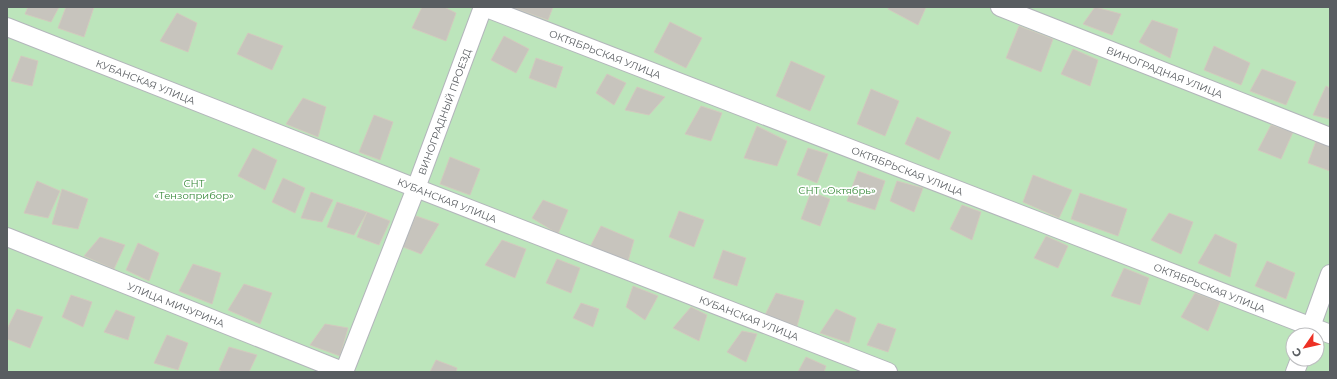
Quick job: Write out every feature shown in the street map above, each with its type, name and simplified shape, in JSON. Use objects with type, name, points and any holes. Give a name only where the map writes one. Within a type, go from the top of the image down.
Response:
[{"type":"street","name":"ОКТЯБРЬСКАЯ УЛИЦА","points":[[483,7],[502,10],[1300,327]]},
{"type":"street","name":"ВИНОГРАДНЫЙ ПРОЕЗД","points":[[344,372],[416,188],[483,7]]},
{"type":"street","name":"ВИНОГРАДНАЯ УЛИЦА","points":[[1000,7],[1330,137]]},
{"type":"street","name":"КУБАНСКАЯ УЛИЦА","points":[[7,27],[888,372]]},
{"type":"street","name":"УЛИЦА МИЧУРИНА","points":[[7,237],[344,372]]},
{"type":"street","points":[[1311,327],[1330,274]]},
{"type":"green space","name":"СНТ «Октябрь»","points":[[7,7],[1330,7],[1330,372],[7,372]]},
{"type":"building","points":[[28,7],[59,7],[51,22],[25,14]]},
{"type":"building","points":[[66,7],[94,7],[84,37],[58,28]]},
{"type":"building","points":[[422,7],[444,7],[456,13],[446,41],[412,28]]},
{"type":"building","points":[[511,7],[553,7],[548,20]]},
{"type":"building","points":[[889,7],[926,7],[918,25],[888,9]]},
{"type":"building","points":[[1095,7],[1121,14],[1112,35],[1083,24]]},
{"type":"building","points":[[177,13],[197,23],[188,52],[160,41]]},
{"type":"building","points":[[1152,20],[1178,29],[1170,58],[1139,42]]},
{"type":"building","points":[[670,22],[702,38],[686,68],[654,52]]},
{"type":"building","points":[[1019,26],[1053,39],[1041,72],[1006,58]]},
{"type":"building","points":[[248,33],[283,46],[272,70],[237,54]]},
{"type":"building","points":[[504,36],[529,49],[516,73],[491,60]]},
{"type":"building","points":[[1214,46],[1250,63],[1241,85],[1204,70]]},
{"type":"building","points":[[1073,49],[1098,60],[1090,86],[1061,74]]},
{"type":"building","points":[[21,56],[38,61],[32,86],[11,81]]},
{"type":"building","points":[[536,58],[563,67],[556,88],[529,78]]},
{"type":"building","points":[[791,61],[825,76],[810,111],[776,96]]},
{"type":"building","points":[[1262,69],[1296,82],[1286,105],[1250,91]]},
{"type":"building","points":[[607,74],[626,83],[614,105],[596,93]]},
{"type":"building","points":[[1326,86],[1330,88],[1330,119],[1313,115]]},
{"type":"building","points":[[637,87],[665,97],[649,115],[625,110]]},
{"type":"building","points":[[871,89],[899,101],[885,136],[857,124]]},
{"type":"building","points":[[303,98],[326,107],[318,137],[286,124]]},
{"type":"building","points":[[701,106],[722,113],[711,141],[685,134]]},
{"type":"building","points":[[374,115],[393,122],[380,160],[359,152]]},
{"type":"building","points":[[917,117],[951,132],[939,160],[905,144]]},
{"type":"building","points":[[1271,125],[1293,132],[1281,159],[1258,150]]},
{"type":"building","points":[[757,126],[787,141],[777,166],[744,158]]},
{"type":"building","points":[[1316,141],[1330,147],[1330,171],[1308,163]]},
{"type":"building","points":[[253,148],[277,160],[265,190],[238,176]]},
{"type":"building","points":[[808,148],[828,154],[817,183],[797,175]]},
{"type":"building","points":[[450,157],[480,169],[470,195],[440,184]]},
{"type":"building","points":[[858,171],[885,181],[875,210],[847,201]]},
{"type":"building","points":[[1033,175],[1072,190],[1059,218],[1023,202]]},
{"type":"building","points":[[283,178],[305,188],[295,213],[272,202]]},
{"type":"building","points":[[37,181],[60,191],[48,218],[24,213]]},
{"type":"building","points":[[897,181],[923,188],[914,212],[890,201]]},
{"type":"building","points":[[62,189],[88,199],[78,229],[52,224]]},
{"type":"building","points":[[311,192],[333,200],[322,222],[301,218]]},
{"type":"building","points":[[811,192],[830,199],[820,226],[801,219]]},
{"type":"building","points":[[1080,193],[1127,209],[1118,236],[1071,219]]},
{"type":"building","points":[[543,200],[568,210],[558,234],[532,218]]},
{"type":"building","points":[[337,202],[367,212],[354,235],[327,227]]},
{"type":"building","points":[[962,205],[981,212],[972,240],[950,229]]},
{"type":"building","points":[[679,211],[704,220],[694,247],[669,237]]},
{"type":"building","points":[[367,212],[390,221],[379,245],[357,237]]},
{"type":"building","points":[[1169,213],[1193,222],[1181,254],[1151,240]]},
{"type":"building","points":[[416,216],[439,224],[421,254],[401,246]]},
{"type":"building","points":[[601,226],[634,240],[628,261],[590,247]]},
{"type":"building","points":[[1215,234],[1237,244],[1230,277],[1198,263]]},
{"type":"building","points":[[1046,236],[1068,246],[1058,268],[1034,258]]},
{"type":"building","points":[[100,237],[125,245],[114,269],[84,256]]},
{"type":"building","points":[[502,240],[526,249],[515,278],[485,265]]},
{"type":"building","points":[[138,243],[159,253],[149,281],[126,270]]},
{"type":"building","points":[[723,250],[746,258],[737,286],[713,278]]},
{"type":"building","points":[[557,259],[580,268],[571,293],[546,283]]},
{"type":"building","points":[[1267,261],[1295,273],[1286,299],[1255,286]]},
{"type":"building","points":[[193,264],[221,273],[212,304],[179,291]]},
{"type":"building","points":[[1124,268],[1149,278],[1140,305],[1111,296]]},
{"type":"building","points":[[244,284],[272,293],[260,324],[228,310]]},
{"type":"building","points":[[633,286],[658,296],[645,320],[626,307]]},
{"type":"building","points":[[776,293],[804,301],[797,326],[765,315]]},
{"type":"building","points":[[1195,293],[1220,302],[1208,331],[1181,317]]},
{"type":"building","points":[[71,295],[92,302],[83,327],[62,317]]},
{"type":"building","points":[[581,303],[599,309],[593,327],[573,318]]},
{"type":"building","points":[[691,307],[707,315],[699,341],[673,328]]},
{"type":"building","points":[[17,309],[43,317],[30,348],[7,339],[7,329]]},
{"type":"building","points":[[836,309],[856,318],[849,343],[820,333]]},
{"type":"building","points":[[116,310],[135,317],[128,340],[104,332]]},
{"type":"building","points":[[878,323],[896,329],[888,352],[867,345]]},
{"type":"building","points":[[325,324],[348,328],[340,356],[310,345]]},
{"type":"building","points":[[742,331],[757,334],[746,362],[727,352]]},
{"type":"building","points":[[167,335],[188,343],[178,370],[154,363]]},
{"type":"building","points":[[229,347],[257,355],[249,372],[223,372],[219,370]]},
{"type":"building","points":[[806,357],[826,366],[824,372],[798,372]]},
{"type":"building","points":[[436,360],[457,368],[456,372],[430,372]]},
{"type":"park label","name":"СНТ «Тензоприбор»","points":[[194,188]]}]
